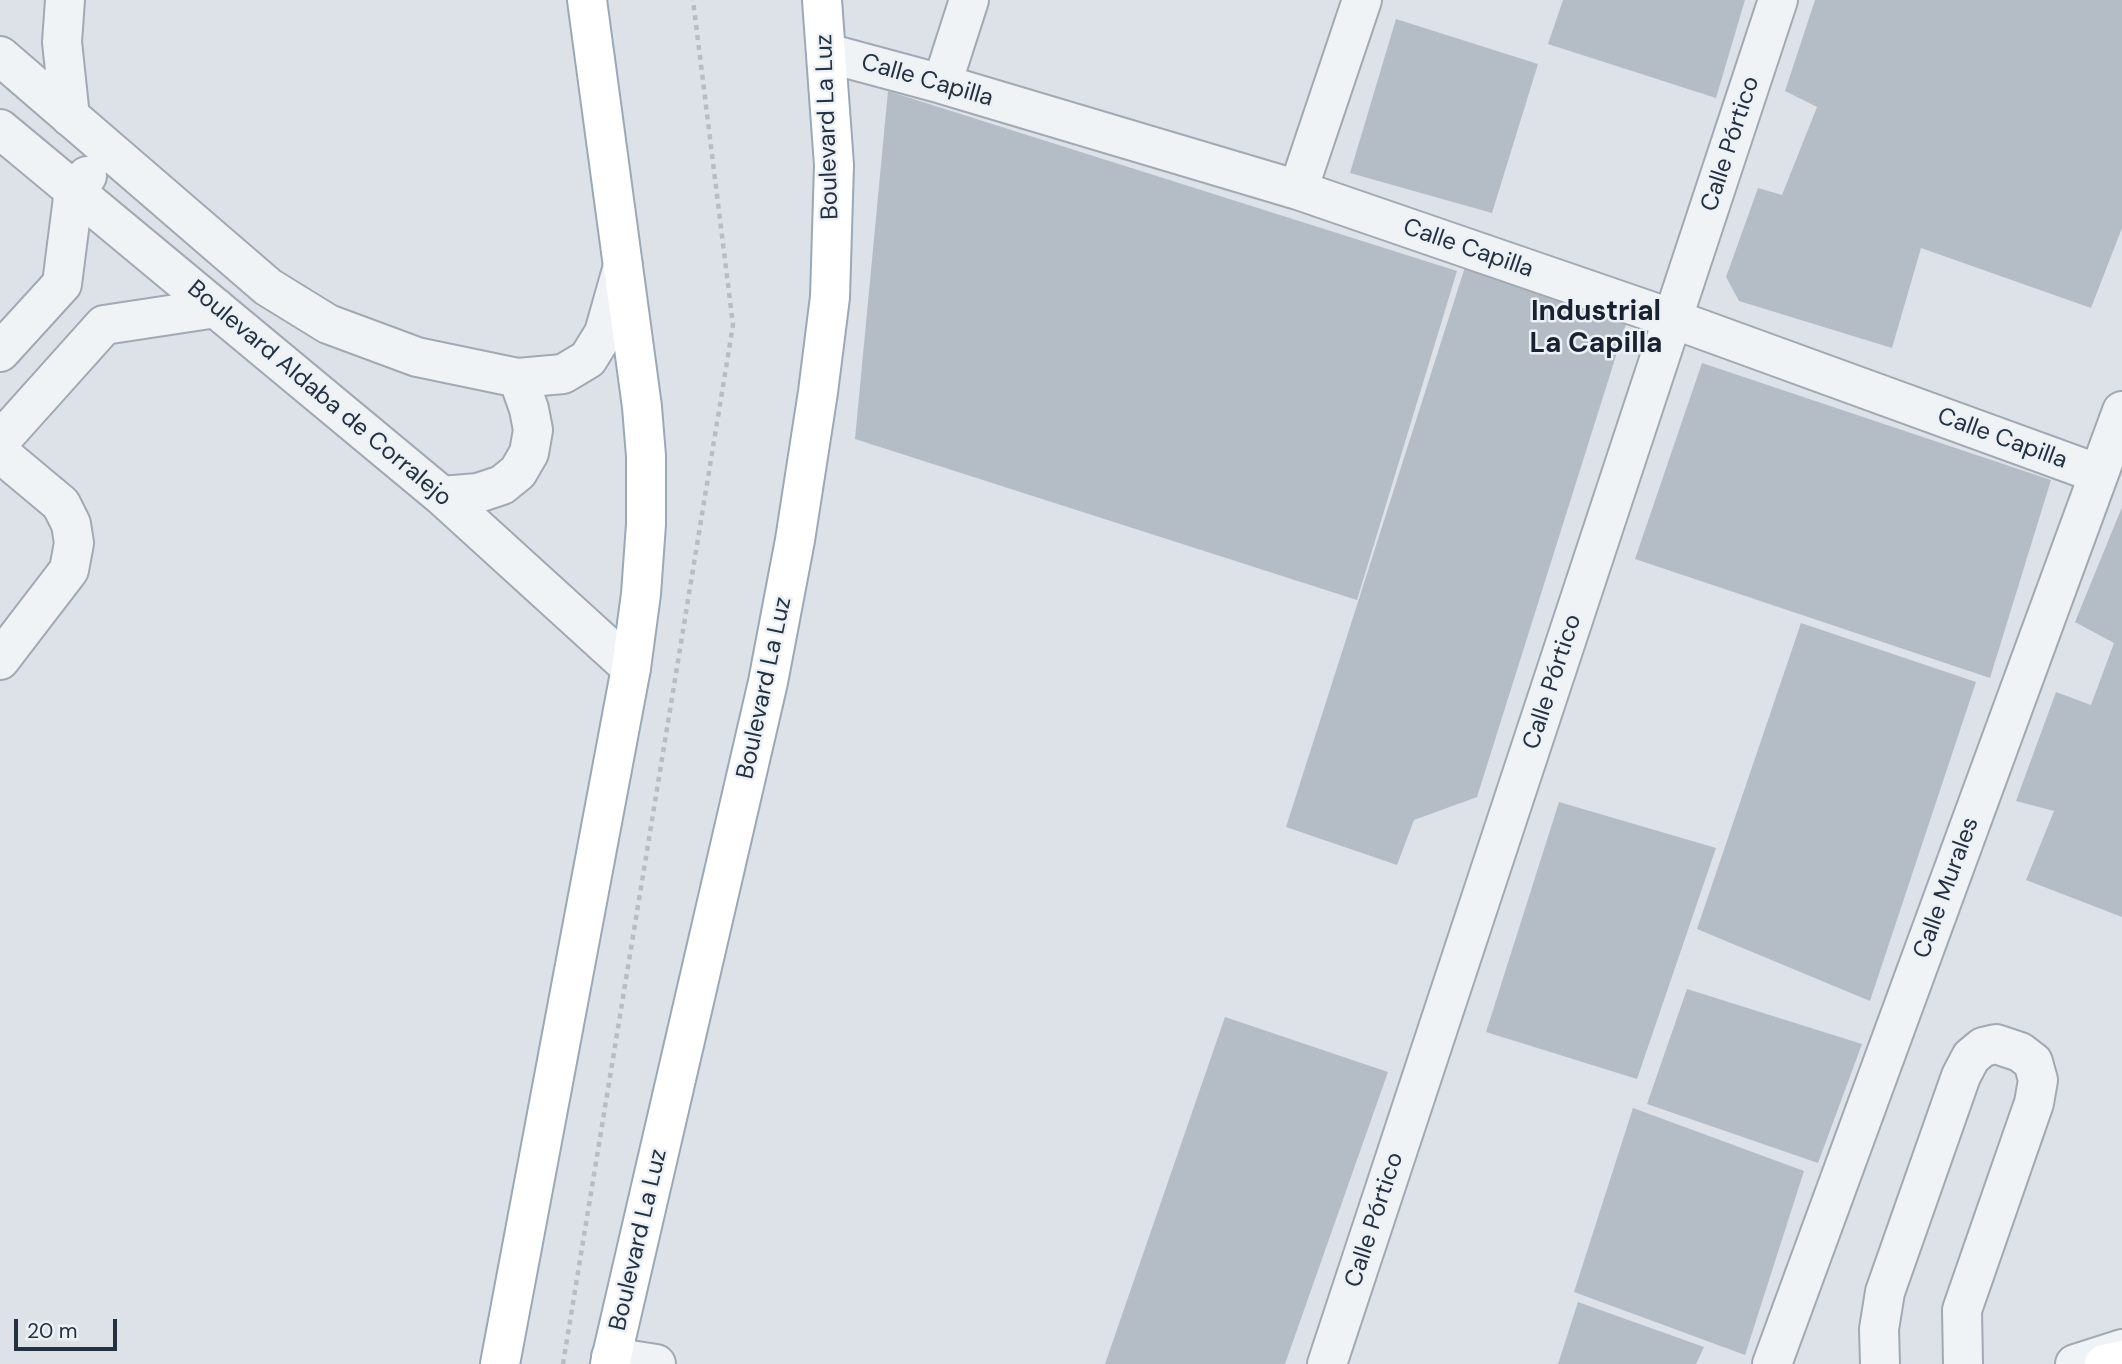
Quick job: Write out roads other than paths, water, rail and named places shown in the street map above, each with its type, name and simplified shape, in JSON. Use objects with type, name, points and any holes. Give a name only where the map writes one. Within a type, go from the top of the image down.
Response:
[{"type":"main road","points":[[500,1364],[631,668],[646,524],[646,456],[642,407],[587,0]]},
{"type":"main road","name":"Boulevard La Luz","points":[[611,1361],[768,682],[795,540],[818,392],[830,297],[834,165],[822,0]]},
{"type":"main road","points":[[2104,1364],[2122,1360]]},
{"type":"street","points":[[65,0],[62,42],[70,117]]},
{"type":"street","points":[[942,84],[970,0]]},
{"type":"street","points":[[1298,190],[1362,0]]},
{"type":"street","name":"Calle Pórtico","points":[[1327,1364],[1779,0]]},
{"type":"street","name":"Calle Capilla","points":[[827,53],[942,84],[1298,190],[1673,319],[2099,474]]},
{"type":"street","name":"Boulevard Aldaba de Corralejo","points":[[0,55],[268,287],[328,324],[418,357],[518,378],[563,374],[588,359],[604,333],[623,266]]},
{"type":"street","name":"Boulevard Aldaba de Corralejo","points":[[0,129],[442,496],[631,668]]},
{"type":"street","points":[[0,352],[62,284],[74,190],[110,152]]},
{"type":"street","points":[[62,284],[104,325]]},
{"type":"street","points":[[0,441],[104,325],[216,309]]},
{"type":"street","points":[[442,496],[478,493],[502,485],[518,472],[529,453],[533,430],[518,378]]},
{"type":"street","name":"Calle Murales","points":[[1772,1364],[2122,411]]},
{"type":"street","points":[[0,453],[61,503],[71,524],[74,542],[69,570],[0,660]]},
{"type":"street","points":[[1880,1364],[1879,1329],[1885,1292],[1961,1076],[1971,1057],[1983,1047],[1996,1044],[2020,1052],[2033,1062],[2038,1080],[2034,1103],[1962,1310],[1963,1364]]},
{"type":"street","points":[[2075,1364],[2122,1349]]},
{"type":"street","points":[[611,1361],[656,1364]]},
{"type":"district","name":"Industrial La Capilla","points":[[1596,329]]}]
